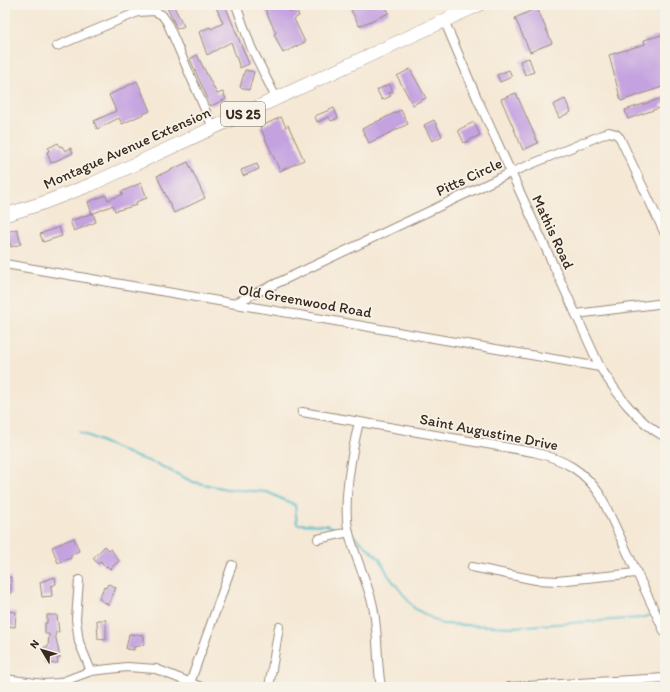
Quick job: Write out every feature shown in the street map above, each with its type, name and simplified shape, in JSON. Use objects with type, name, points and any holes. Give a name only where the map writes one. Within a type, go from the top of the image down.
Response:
[{"type":"highway","name":"Montague Avenue Extension","points":[[5,215],[43,203],[90,185],[478,5]]},
{"type":"street","points":[[236,5],[251,47],[276,98]]},
{"type":"street","points":[[58,46],[138,12],[154,11],[159,13],[167,22],[181,51],[213,128]]},
{"type":"street","name":"Mathis Road","points":[[444,20],[510,173],[600,367],[618,395],[632,412],[648,426],[665,437]]},
{"type":"street","name":"Pitts Circle","points":[[235,304],[510,173],[606,133],[613,133],[620,138],[665,234]]},
{"type":"street","name":"Old Greenwood Road","points":[[5,264],[600,367]]},
{"type":"street","points":[[576,314],[665,303]]},
{"type":"street","name":"Saint Augustine Drive","points":[[302,412],[532,452],[552,456],[569,464],[590,480],[601,496],[665,633]]},
{"type":"street","points":[[359,422],[354,442],[348,497],[349,532],[359,568],[372,602],[381,687]]},
{"type":"street","points":[[318,539],[349,532]]},
{"type":"street","points":[[190,683],[232,565]]},
{"type":"street","points":[[472,567],[536,580],[557,581],[636,573]]},
{"type":"street","points":[[79,580],[76,619],[79,642],[91,671]]},
{"type":"street","points":[[269,687],[279,627]]},
{"type":"street","points":[[5,679],[44,684],[59,683],[91,671],[127,666],[156,669],[201,687]]},
{"type":"street","points":[[509,687],[665,678]]},
{"type":"building","points":[[166,5],[173,5],[184,26],[177,29]]},
{"type":"building","points":[[215,5],[225,5],[249,64],[240,68],[231,42],[207,55],[199,32],[210,27],[211,29],[223,23]]},
{"type":"building","points":[[263,5],[287,5],[290,12],[296,9],[299,16],[294,19],[305,42],[283,53],[274,34],[276,33]]},
{"type":"building","points":[[352,5],[385,5],[389,13],[359,26],[351,10],[354,9]]},
{"type":"building","points":[[537,8],[552,43],[530,52],[515,18]]},
{"type":"building","points":[[665,34],[665,86],[621,101],[609,55],[645,44],[644,40]]},
{"type":"building","points":[[197,55],[217,94],[223,92],[226,99],[211,106],[190,59]]},
{"type":"building","points":[[529,58],[534,72],[525,75],[520,61]]},
{"type":"building","points":[[410,69],[426,98],[413,105],[397,76]]},
{"type":"building","points":[[245,70],[254,72],[249,90],[240,87]]},
{"type":"building","points":[[509,70],[512,77],[500,82],[497,75]]},
{"type":"building","points":[[137,81],[150,111],[122,124],[119,118],[97,129],[94,121],[116,111],[109,95]]},
{"type":"building","points":[[389,84],[393,91],[389,93],[391,96],[382,100],[377,90]]},
{"type":"building","points":[[516,93],[538,143],[523,150],[501,99]]},
{"type":"building","points":[[665,97],[665,103],[661,105],[662,107],[628,119],[625,110]]},
{"type":"building","points":[[565,99],[571,112],[559,118],[553,105]]},
{"type":"building","points":[[334,108],[338,118],[331,121],[329,117],[317,122],[315,116]]},
{"type":"building","points":[[401,110],[408,124],[369,143],[362,129]]},
{"type":"building","points":[[281,117],[286,127],[288,125],[304,160],[280,171],[260,127]]},
{"type":"building","points":[[434,120],[442,136],[432,141],[424,125]]},
{"type":"building","points":[[474,122],[480,135],[464,143],[458,130]]},
{"type":"building","points":[[58,143],[65,151],[71,148],[73,153],[51,163],[47,152],[49,151],[48,148]]},
{"type":"building","points":[[188,162],[205,198],[174,213],[157,176]]},
{"type":"building","points":[[257,164],[259,169],[243,176],[241,170]]},
{"type":"building","points":[[141,183],[147,198],[136,202],[137,205],[115,211],[113,205],[92,214],[88,202],[106,195],[108,200],[123,194],[121,192]]},
{"type":"building","points":[[93,213],[96,222],[74,231],[70,221]]},
{"type":"building","points":[[59,227],[62,236],[43,242],[40,234]]},
{"type":"building","points":[[17,229],[21,244],[11,247],[7,232]]},
{"type":"building","points":[[74,538],[79,551],[71,555],[71,558],[58,563],[52,547]]},
{"type":"building","points":[[105,546],[109,550],[111,549],[119,561],[110,569],[107,566],[105,567],[101,561],[98,564],[93,558]]},
{"type":"building","points":[[11,577],[11,594],[5,595],[5,578]]},
{"type":"building","points":[[55,577],[56,584],[51,586],[52,596],[42,597],[40,582]]},
{"type":"building","points":[[108,584],[116,587],[109,605],[99,599],[104,587],[106,588]]},
{"type":"building","points":[[5,611],[16,612],[15,627],[5,626]]},
{"type":"building","points":[[47,615],[57,615],[59,632],[55,633],[60,658],[57,658],[58,663],[47,664],[46,653],[43,653],[44,647],[48,647],[49,634],[45,634]]},
{"type":"building","points":[[97,620],[106,620],[106,640],[98,639]]},
{"type":"building","points":[[129,634],[144,635],[144,645],[134,647],[134,650],[126,649]]},
{"type":"waterway","points":[[80,432],[134,456],[157,464],[193,482],[227,489],[267,492],[295,505],[297,524],[326,525],[338,529]]},
{"type":"waterway","points":[[353,535],[380,559],[388,575],[414,608],[442,624],[513,627],[641,618],[651,615]]},
{"type":"waterway","points":[[661,612],[665,611]]}]
